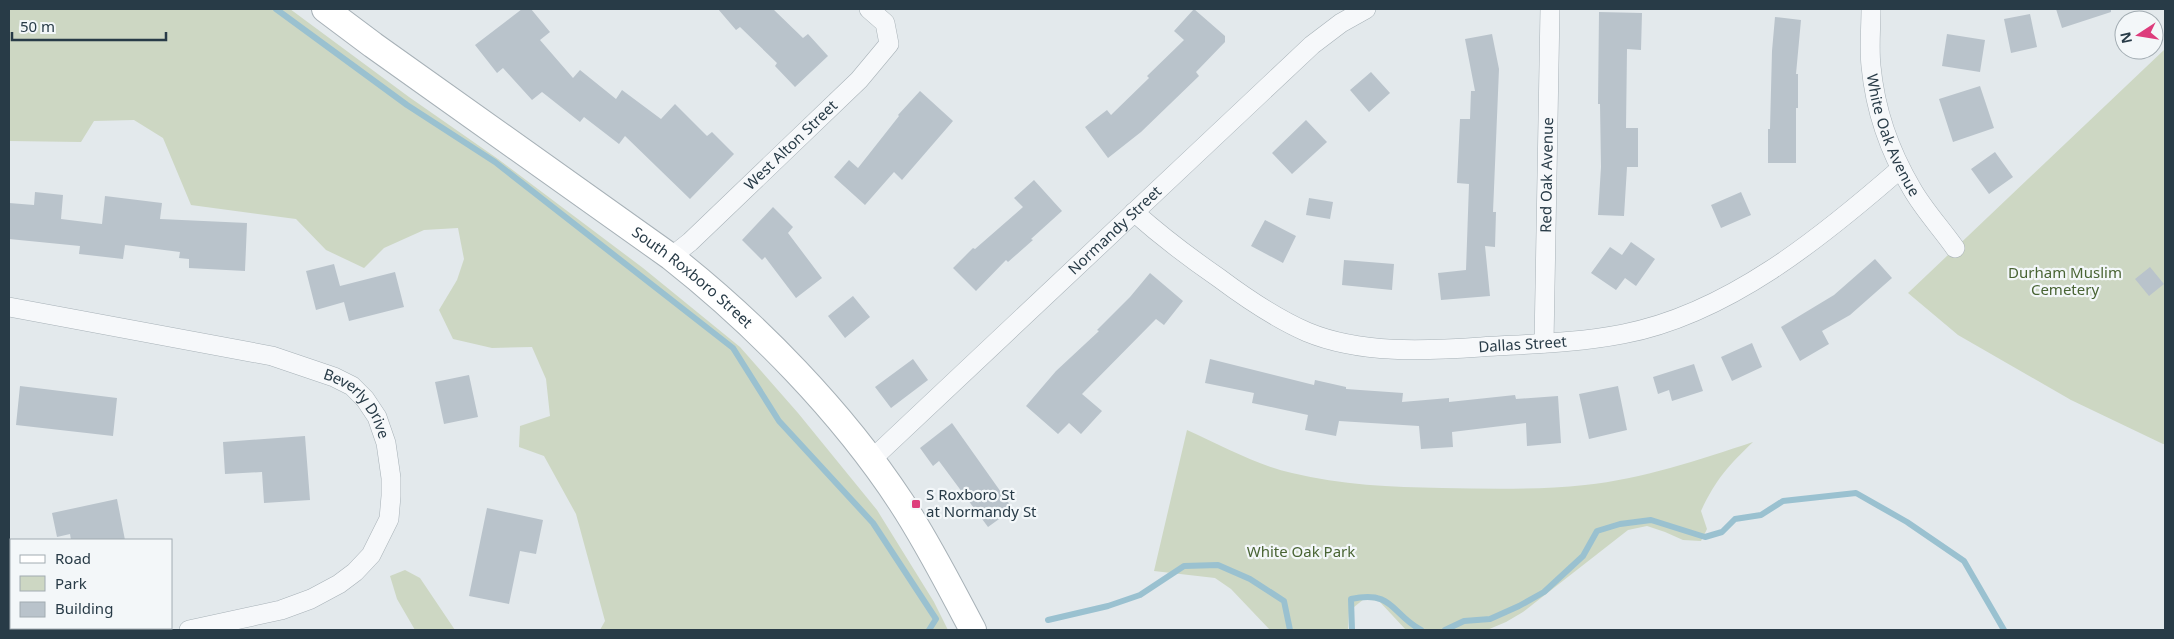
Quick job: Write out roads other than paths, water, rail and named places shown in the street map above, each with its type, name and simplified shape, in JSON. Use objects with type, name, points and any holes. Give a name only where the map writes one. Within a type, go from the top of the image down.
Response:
[{"type":"street","name":"South Roxboro Street","points":[[325,9],[671,257],[748,324],[788,364],[838,419],[901,502],[973,630]]},
{"type":"street","name":"West Alton Street","points":[[671,257],[690,242],[859,80],[889,44],[884,23],[869,9]]},
{"type":"street","name":"Normandy Street","points":[[870,460],[1312,45],[1341,23],[1366,9]]},
{"type":"street","name":"Red Oak Avenue","points":[[1544,343],[1550,9]]},
{"type":"street","name":"White Oak Avenue","points":[[1871,9],[1871,65],[1875,97],[1886,134],[1900,169],[1913,191],[1954,248]]},
{"type":"street","name":"Dallas Street","points":[[1134,212],[1162,237],[1264,310],[1308,332],[1358,346],[1431,350],[1544,343],[1623,334],[1664,323],[1716,302],[1807,246],[1838,223],[1900,169]]},
{"type":"street","name":"Beverly Drive","points":[[9,306],[272,356],[334,377],[352,386],[366,399],[377,417],[386,443],[391,478],[391,496],[389,520],[371,554],[347,578],[311,599],[281,610],[189,630]]},
{"type":"waterway","points":[[276,9],[407,105],[495,162],[733,348],[779,421],[873,523],[936,619],[929,630]]},
{"type":"waterway","points":[[1445,630],[1464,621],[1490,619],[1544,592],[1583,556],[1597,531],[1620,524],[1651,520],[1705,537],[1722,532],[1735,519],[1761,515],[1783,501],[1856,493],[1907,522],[1964,561],[2004,630]]},
{"type":"waterway","points":[[1048,620],[1108,606],[1140,595],[1184,566],[1218,565],[1250,579],[1284,601],[1290,630]]},
{"type":"waterway","points":[[1352,630],[1351,599],[1365,597],[1376,598],[1391,605],[1411,624],[1421,630]]},
{"type":"place","name":"S Roxboro St at Normandy St","points":[[916,504]]},
{"type":"park label","name":"Durham Muslim Cemetery","points":[[2065,282]]},
{"type":"park label","name":"White Oak Park","points":[[1301,552]]}]
